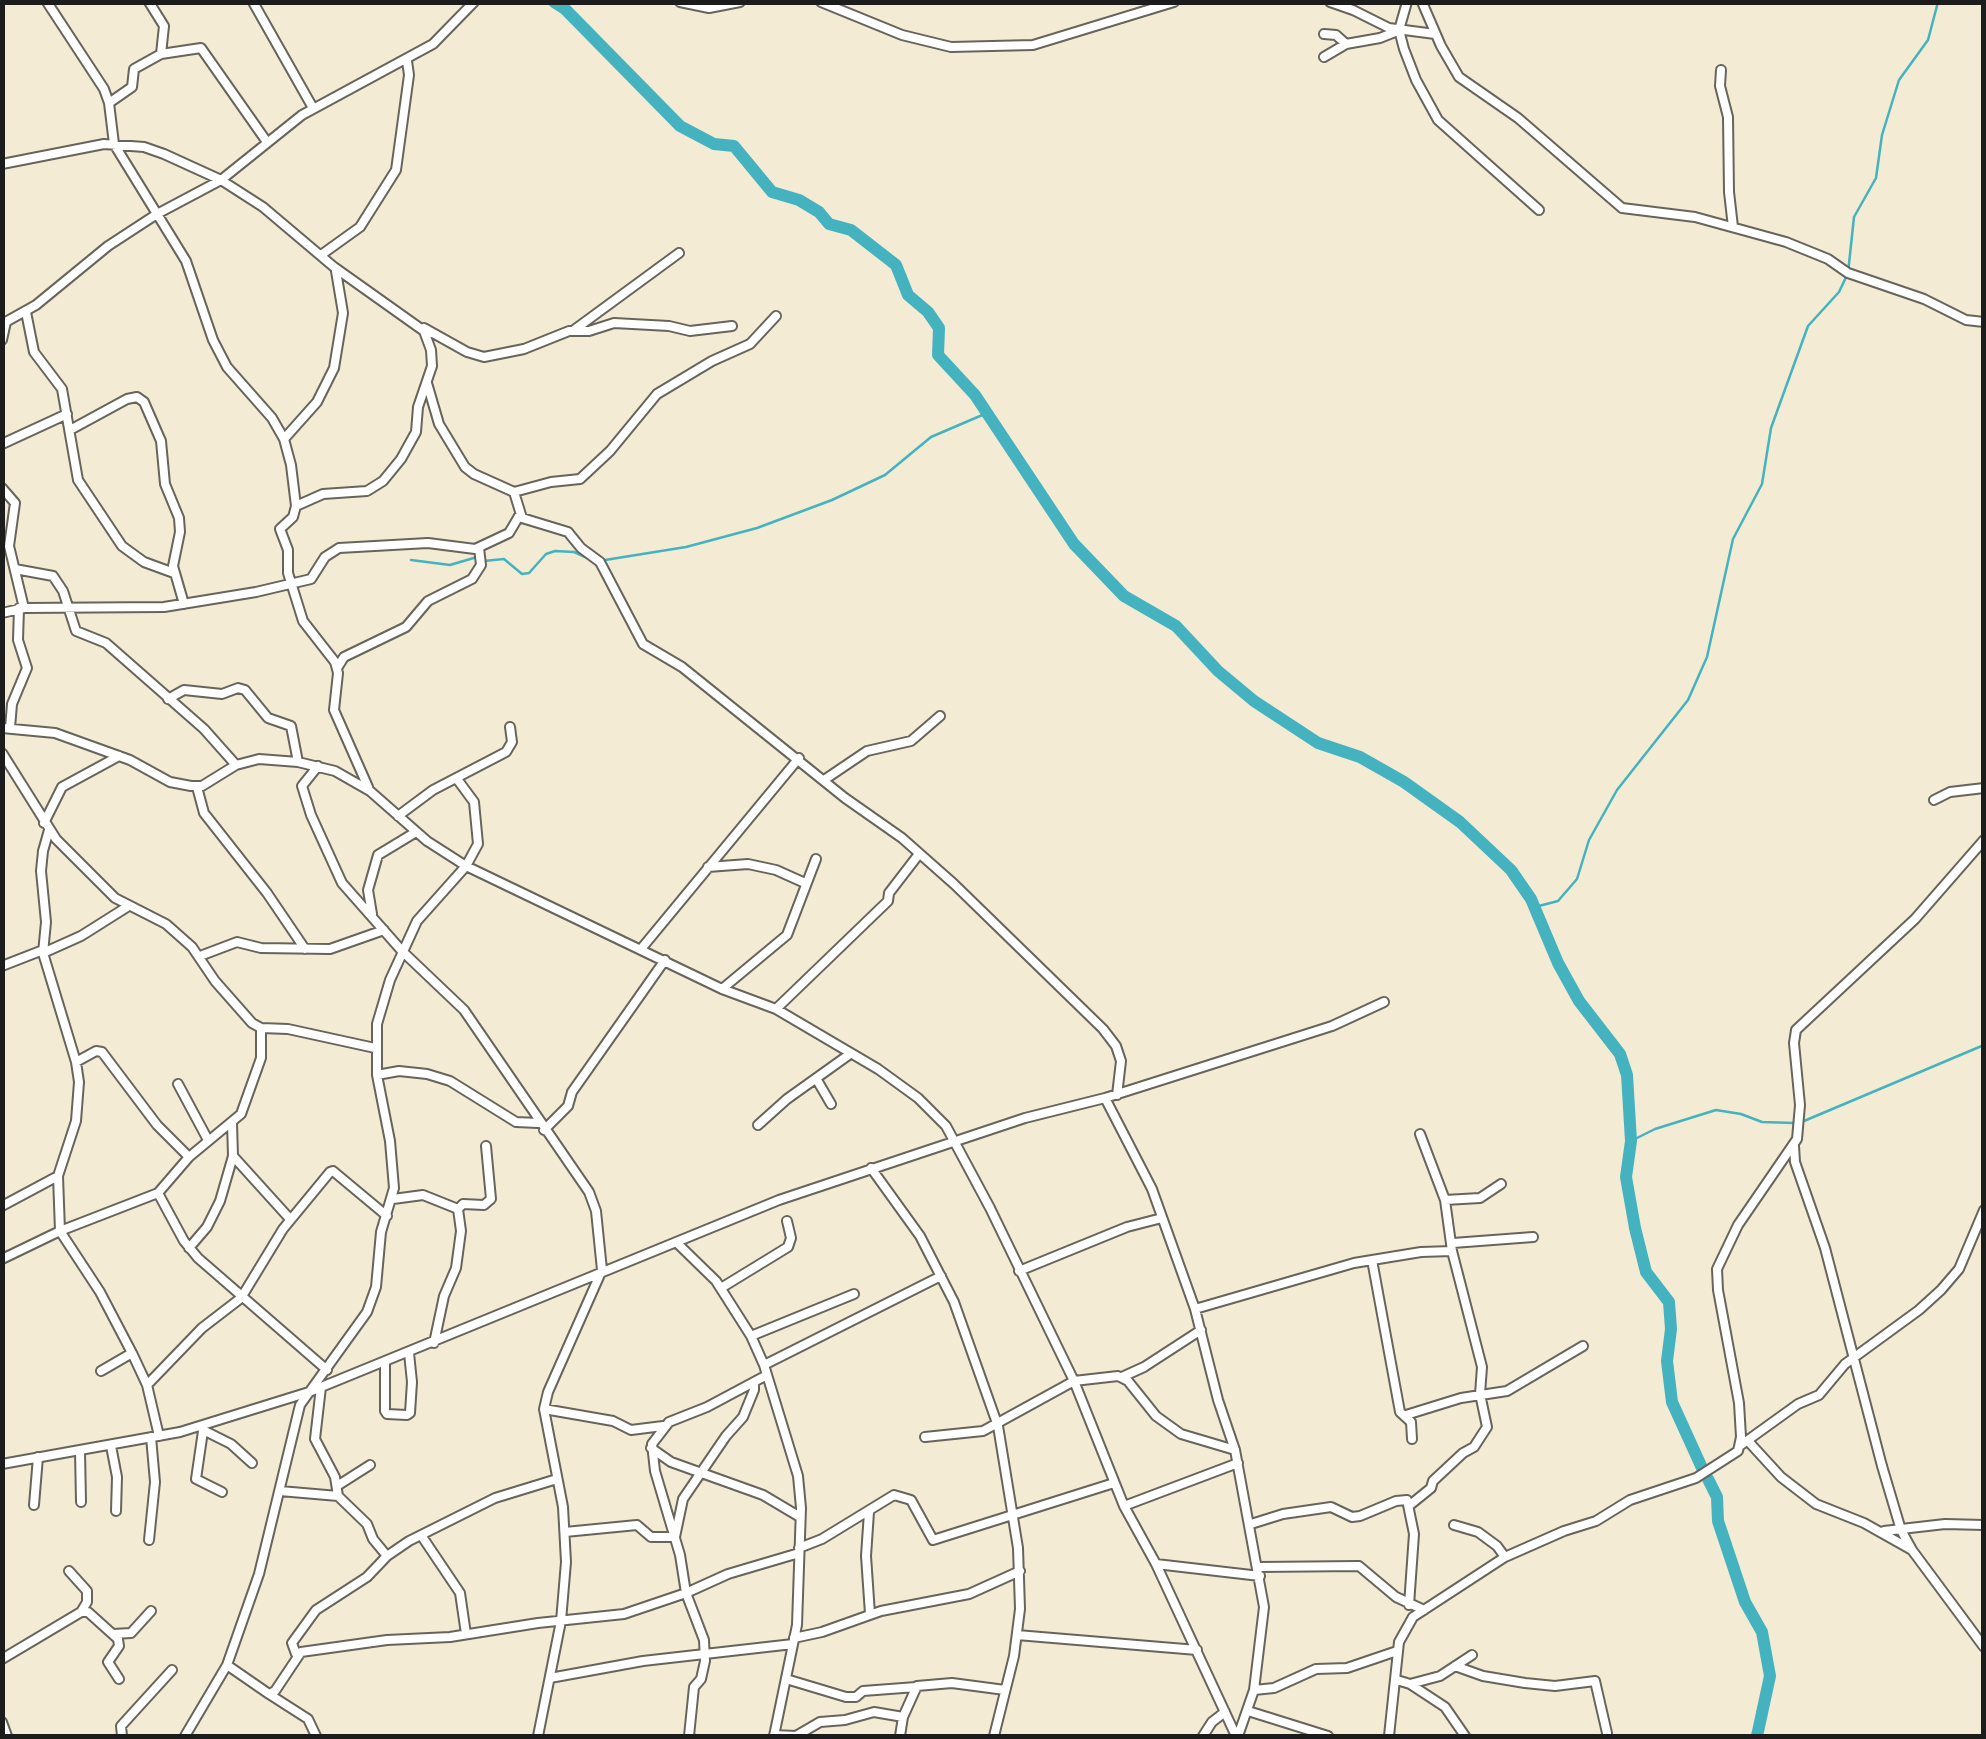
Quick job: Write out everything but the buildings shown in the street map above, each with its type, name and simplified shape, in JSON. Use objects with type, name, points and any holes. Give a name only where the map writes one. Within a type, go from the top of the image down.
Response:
[{"type":"street","points":[[47,2],[99,80],[109,103],[114,144],[190,268],[213,340],[227,367],[272,418],[284,439],[296,506],[293,517],[280,533],[288,550],[288,573],[303,622],[330,652],[337,668],[334,710],[370,791]]},
{"type":"street","points":[[149,2],[164,26],[161,54]]},
{"type":"street","points":[[253,2],[313,108]]},
{"type":"street","points":[[2,340],[4,323],[26,312],[108,246],[156,214],[221,180],[313,108],[407,61],[441,39],[474,2]]},
{"type":"street","points":[[680,2],[709,8],[740,2]]},
{"type":"street","points":[[821,2],[902,35],[939,46],[961,47],[1033,44],[1174,2]]},
{"type":"street","points":[[1330,2],[1399,30],[1435,34]]},
{"type":"street","points":[[1407,2],[1399,30],[1416,80],[1444,129],[1539,210]]},
{"type":"street","points":[[1422,2],[1460,77],[1518,118],[1613,202],[1634,210],[1695,217],[1734,227],[1817,254],[1848,273],[1924,299],[1966,320],[1984,322]]},
{"type":"street","points":[[1324,57],[1346,44],[1399,30]]},
{"type":"street","points":[[1324,34],[1336,35],[1346,44]]},
{"type":"street","points":[[109,103],[132,87],[134,69],[161,54],[201,48],[268,142]]},
{"type":"street","points":[[321,254],[360,227],[396,170],[409,75],[407,61]]},
{"type":"street","points":[[1721,70],[1720,86],[1728,117],[1728,192],[1734,227]]},
{"type":"street","points":[[2,164],[68,149],[114,144],[155,150],[221,180],[263,207],[334,267],[419,327],[484,357],[524,349],[574,330],[679,252]]},
{"type":"street","points":[[284,439],[316,402],[334,368],[343,312],[340,281],[334,267]]},
{"type":"street","points":[[26,312],[31,346],[59,383],[78,480],[116,540],[144,562],[174,573]]},
{"type":"street","points":[[426,382],[434,414],[456,456],[474,474],[514,492],[580,479],[610,451],[657,394],[712,361],[750,344],[776,316]]},
{"type":"street","points":[[574,330],[589,331],[623,323],[690,330],[732,326]]},
{"type":"street","points":[[296,506],[323,494],[362,492],[382,481],[402,460],[414,438],[418,406],[432,366],[432,350],[419,327]]},
{"type":"street","points":[[70,430],[127,399],[137,397],[144,402],[161,440],[164,484],[180,525],[172,560],[184,604]]},
{"type":"street","points":[[2,444],[67,414]]},
{"type":"street","points":[[2,488],[12,497],[16,509],[10,524],[10,563],[22,608],[18,640],[27,668],[6,728],[55,734],[119,756],[170,782],[197,787],[236,765],[259,758],[335,771],[370,791],[416,832],[466,866],[722,989],[776,1008],[936,1113],[1074,1381],[1124,1506],[1156,1564],[1237,1736]]},
{"type":"street","points":[[2,612],[22,608],[146,608],[292,584],[316,574],[326,556],[339,548],[428,544],[479,548],[510,533],[519,516],[514,492]]},
{"type":"street","points":[[519,516],[572,536],[600,562],[631,616],[638,639],[682,667],[954,884],[1103,1029],[1121,1061],[1117,1094]]},
{"type":"street","points":[[337,668],[344,657],[406,627],[428,601],[472,579],[481,565],[479,548]]},
{"type":"street","points":[[10,563],[52,576],[59,582],[76,631],[101,638],[204,729],[236,765]]},
{"type":"street","points":[[168,699],[184,690],[222,694],[238,688],[245,690],[268,718],[290,726],[298,762]]},
{"type":"street","points":[[824,780],[867,751],[912,741],[940,716]]},
{"type":"street","points":[[398,816],[424,796],[511,748],[510,727]]},
{"type":"street","points":[[2,753],[47,826],[102,887],[127,907],[166,924],[200,956],[219,986],[252,1023],[261,1028],[288,1029],[376,1048]]},
{"type":"street","points":[[119,756],[62,787],[42,851],[46,922],[42,952],[79,1082],[76,1121],[58,1176],[60,1230],[100,1292],[147,1385],[155,1437],[150,1540]]},
{"type":"street","points":[[641,948],[799,758]]},
{"type":"street","points":[[318,766],[302,783],[311,815],[342,883],[402,950],[464,1010],[589,1192],[600,1230],[602,1270],[544,1409],[565,1532],[566,1562],[561,1621],[538,1736]]},
{"type":"street","points":[[2,778],[14,774]]},
{"type":"street","points":[[185,1736],[227,1665],[259,1574],[296,1416],[373,1299],[386,1216],[393,1198],[390,1141],[377,1075],[380,1012],[402,950],[428,906],[466,866],[478,836],[474,802],[457,778]]},
{"type":"street","points":[[197,787],[204,814],[267,893],[304,949]]},
{"type":"street","points":[[1934,800],[1950,792],[1984,788]]},
{"type":"street","points":[[373,918],[368,890],[374,864],[385,849],[416,832]]},
{"type":"street","points":[[1984,840],[1915,919],[1799,1024],[1794,1043],[1800,1118],[1795,1162],[1824,1248],[1902,1530],[1912,1550],[1984,1647]]},
{"type":"street","points":[[776,1008],[888,901],[889,893],[919,854]]},
{"type":"street","points":[[722,989],[782,941],[796,916],[816,859]]},
{"type":"street","points":[[708,867],[748,864],[805,882]]},
{"type":"street","points":[[2,966],[81,936],[127,907]]},
{"type":"street","points":[[200,956],[237,942],[261,948],[342,947],[384,930]]},
{"type":"street","points":[[377,1075],[399,1071],[450,1081],[516,1122],[541,1127],[568,1106],[572,1092],[665,960]]},
{"type":"street","points":[[2,1464],[202,1429],[322,1388],[768,1204],[871,1168],[1332,1026],[1384,1002]]},
{"type":"street","points":[[2,1259],[60,1230],[158,1194],[188,1158],[242,1114],[262,1052],[261,1028]]},
{"type":"street","points":[[76,1062],[96,1051],[102,1052],[188,1158]]},
{"type":"street","points":[[758,1125],[850,1054]]},
{"type":"street","points":[[817,1080],[831,1104]]},
{"type":"street","points":[[178,1084],[208,1140]]},
{"type":"street","points":[[1105,1098],[1136,1152],[1195,1309],[1235,1450],[1251,1524],[1264,1607],[1254,1690],[1237,1736]]},
{"type":"street","points":[[189,1248],[208,1228],[216,1210],[233,1156],[232,1123]]},
{"type":"street","points":[[1410,1505],[1478,1442],[1486,1427],[1480,1394],[1482,1367],[1452,1247],[1445,1200],[1420,1134]]},
{"type":"street","points":[[458,1209],[469,1203],[484,1205],[492,1199],[486,1146]]},
{"type":"street","points":[[1794,1146],[1738,1225],[1716,1268],[1744,1443],[1816,1504],[1880,1531],[1912,1550]]},
{"type":"street","points":[[233,1156],[290,1219]]},
{"type":"street","points":[[871,1168],[920,1236],[941,1276],[968,1337],[998,1426],[1020,1571],[1017,1635],[994,1736]]},
{"type":"street","points":[[147,1385],[202,1328],[242,1298],[290,1219],[333,1170],[386,1216]]},
{"type":"street","points":[[2,1206],[58,1176]]},
{"type":"street","points":[[1445,1200],[1480,1198],[1501,1184]]},
{"type":"street","points":[[158,1194],[189,1248],[327,1370]]},
{"type":"street","points":[[393,1198],[423,1195],[458,1209]]},
{"type":"street","points":[[434,1343],[444,1296],[456,1268],[461,1231],[458,1209]]},
{"type":"street","points":[[1389,1736],[1397,1652],[1406,1626],[1424,1610],[1505,1557],[1596,1520],[1630,1500],[1696,1478],[1732,1456],[1798,1404],[1825,1390],[1841,1368],[1940,1290],[1958,1269],[1984,1210]]},
{"type":"street","points":[[1019,1272],[1127,1227],[1162,1218]]},
{"type":"street","points":[[721,1288],[788,1246],[791,1238],[787,1222]]},
{"type":"street","points":[[1195,1309],[1372,1260],[1452,1247],[1477,1238],[1532,1236]]},
{"type":"street","points":[[676,1242],[721,1288],[750,1336],[765,1370],[798,1476],[794,1641],[774,1736],[796,1736],[820,1722],[874,1712],[903,1717]]},
{"type":"street","points":[[1372,1260],[1400,1412],[1411,1422],[1412,1439]]},
{"type":"street","points":[[544,1409],[613,1421],[631,1430],[663,1426],[754,1382],[765,1370],[941,1276]]},
{"type":"street","points":[[750,1336],[854,1294]]},
{"type":"street","points":[[925,1437],[975,1433],[998,1426],[1074,1381],[1122,1377],[1144,1367],[1201,1330]]},
{"type":"street","points":[[1406,1415],[1480,1394],[1507,1391],[1583,1346]]},
{"type":"street","points":[[100,1370],[132,1352]]},
{"type":"street","points":[[385,1362],[385,1411],[407,1416],[412,1382],[409,1353]]},
{"type":"street","points":[[1122,1377],[1156,1416],[1181,1434],[1235,1450]]},
{"type":"street","points":[[675,1537],[683,1499],[743,1417],[754,1382]]},
{"type":"street","points":[[322,1388],[315,1440],[327,1459],[338,1491],[368,1524],[387,1556]]},
{"type":"street","points":[[663,1426],[652,1448],[686,1593],[703,1633],[706,1656],[701,1679],[694,1686],[688,1736]]},
{"type":"street","points":[[202,1429],[232,1444],[252,1462]]},
{"type":"street","points":[[202,1429],[196,1479],[222,1492]]},
{"type":"street","points":[[111,1446],[117,1477],[116,1511]]},
{"type":"street","points":[[652,1448],[671,1462],[754,1491],[800,1517]]},
{"type":"street","points":[[80,1452],[81,1502]]},
{"type":"street","points":[[34,1505],[38,1457]]},
{"type":"street","points":[[1124,1506],[1238,1463]]},
{"type":"street","points":[[280,1491],[338,1491],[370,1466]]},
{"type":"street","points":[[296,1654],[292,1643],[316,1610],[367,1577],[387,1556],[495,1498],[557,1479]]},
{"type":"street","points":[[296,1654],[624,1614],[799,1551],[894,1495],[908,1498],[933,1540],[1114,1483]]},
{"type":"street","points":[[1251,1524],[1331,1507],[1352,1517],[1403,1499],[1410,1505],[1414,1534],[1409,1605]]},
{"type":"street","points":[[868,1512],[870,1614]]},
{"type":"street","points":[[1880,1531],[1945,1524],[1984,1525]]},
{"type":"street","points":[[565,1532],[637,1525],[651,1537],[675,1537]]},
{"type":"street","points":[[1454,1526],[1478,1532],[1505,1557]]},
{"type":"street","points":[[421,1535],[460,1593],[466,1634]]},
{"type":"street","points":[[1156,1564],[1259,1571],[1359,1566],[1409,1605],[1424,1610]]},
{"type":"street","points":[[69,1571],[87,1591],[81,1612]]},
{"type":"street","points":[[550,1678],[794,1641],[870,1614],[969,1594],[1020,1571]]},
{"type":"street","points":[[113,1634],[131,1633],[151,1611]]},
{"type":"street","points":[[2,1658],[81,1612],[88,1612],[120,1643],[108,1662],[119,1679]]},
{"type":"street","points":[[1017,1635],[1198,1650]]},
{"type":"street","points":[[1254,1690],[1274,1688],[1316,1669],[1347,1668],[1397,1652]]},
{"type":"street","points":[[268,1694],[274,1691],[296,1654]]},
{"type":"street","points":[[1410,1684],[1440,1676],[1472,1656]]},
{"type":"street","points":[[227,1665],[308,1718],[316,1736]]},
{"type":"street","points":[[1455,1666],[1525,1684],[1555,1686],[1596,1681],[1607,1733]]},
{"type":"street","points":[[122,1736],[120,1726],[172,1670]]},
{"type":"street","points":[[786,1678],[853,1697],[863,1690],[952,1682],[1005,1690]]},
{"type":"street","points":[[1397,1680],[1445,1707],[1463,1736]]},
{"type":"street","points":[[900,1736],[916,1686]]},
{"type":"street","points":[[1248,1711],[1328,1736]]},
{"type":"street","points":[[1203,1736],[1224,1712]]},
{"type":"street","points":[[2,1722],[7,1736]]},
{"type":"waterway","points":[[554,2],[680,126],[714,144],[734,146],[772,192],[799,200],[819,212],[829,224],[851,230],[896,265],[908,295],[939,328],[938,355],[975,395],[1074,544],[1124,596],[1176,626],[1218,671],[1254,701],[1318,743],[1360,757],[1404,782],[1460,822],[1511,870],[1531,899],[1579,1001],[1620,1054],[1627,1075],[1631,1141],[1626,1177],[1635,1228],[1646,1272],[1669,1302],[1667,1361],[1672,1402],[1702,1468]]},
{"type":"waterway","points":[[1535,907],[1558,901],[1577,879],[1589,840],[1617,790],[1688,700],[1707,657],[1733,539],[1762,484],[1771,428],[1808,326],[1839,292],[1848,273],[1854,217],[1876,178],[1882,135],[1899,80],[1928,40],[1938,2]]},
{"type":"waterway","points":[[605,560],[686,547],[757,528],[832,500],[885,475],[931,437],[987,413]]},
{"type":"waterway","points":[[484,561],[504,559],[522,574],[529,573],[546,554],[555,551],[574,552],[592,560]]},
{"type":"waterway","points":[[411,560],[450,565],[477,557]]},
{"type":"waterway","points":[[1804,1121],[1984,1045]]},
{"type":"waterway","points":[[1631,1141],[1655,1129],[1716,1110],[1762,1122],[1794,1123]]},
{"type":"waterway","points":[[1708,1479],[1717,1497],[1718,1521],[1745,1602],[1762,1632],[1770,1676],[1757,1736]]}]
